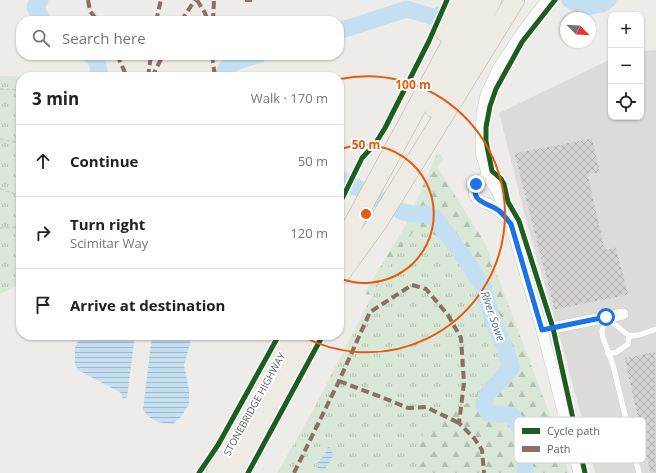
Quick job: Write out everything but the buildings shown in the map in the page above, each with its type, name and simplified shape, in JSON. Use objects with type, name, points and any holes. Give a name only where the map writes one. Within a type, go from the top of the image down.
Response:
[{"type":"highway","points":[[455,26],[459,0]]},
{"type":"highway","points":[[344,266],[369,219],[455,26],[475,0]]},
{"type":"highway","points":[[386,180],[424,125],[492,0]]},
{"type":"highway","points":[[386,180],[472,68],[512,4]]},
{"type":"highway","points":[[344,245],[369,219]]},
{"type":"highway","name":"STONEBRIDGE HIGHWAY","points":[[216,473],[288,340]]},
{"type":"highway","name":"STONEBRIDGE HIGHWAY","points":[[235,473],[305,340]]},
{"type":"street","points":[[546,1],[523,31],[498,69],[486,96],[482,114],[481,147],[488,176],[498,193],[511,224],[542,330],[565,417]]},
{"type":"street","points":[[488,176],[477,182],[475,193],[476,198],[482,203],[490,205],[500,211],[511,224]]},
{"type":"street","points":[[542,330],[623,314]]},
{"type":"street","points":[[576,463],[579,473]]},
{"type":"lane","points":[[626,417],[613,365],[603,338],[602,331],[606,317],[629,336],[639,335],[656,329]]},
{"type":"lane","points":[[608,354],[617,352],[628,344],[629,336]]},
{"type":"lane","points":[[637,463],[639,473]]},
{"type":"path","points":[[0,89],[16,90]]},
{"type":"path","points":[[0,139],[16,142]]},
{"type":"path","points":[[355,170],[363,155]]},
{"type":"path","points":[[0,189],[16,194]]},
{"type":"path","points":[[0,228],[16,228]]},
{"type":"shaded area","points":[[656,50],[656,473],[595,473],[593,463],[646,463],[646,417],[582,417],[526,220],[499,113],[608,60],[608,120],[644,120],[644,51]]},
{"type":"green space","points":[[0,76],[16,77],[16,286],[0,294]]},
{"type":"green space","points":[[438,152],[444,159],[437,167],[485,243],[551,417],[514,417],[514,463],[566,463],[569,473],[419,473],[415,451],[429,423],[473,400],[480,387],[500,369],[500,352],[478,289],[385,271],[374,295],[364,294],[405,226]]},
{"type":"green space","points":[[418,225],[441,239],[478,289],[500,352],[500,369],[480,387],[473,400],[429,423],[415,451],[419,473],[277,473],[311,414],[385,271]]},
{"type":"water","points":[[79,340],[134,340],[127,397],[123,399],[121,393],[78,370],[75,364],[75,347]]},
{"type":"water","points":[[151,340],[190,340],[184,365],[189,390],[189,404],[181,417],[173,424],[164,423],[156,421],[143,410]]},
{"type":"water","points":[[328,447],[331,448],[332,458],[323,471],[319,470],[317,466]]},
{"type":"waterway","name":"River Sowe","points":[[40,0],[35,7],[40,16]]},
{"type":"waterway","points":[[570,0],[585,7],[602,4],[608,0]]},
{"type":"waterway","points":[[344,29],[407,9],[433,17],[464,9]]},
{"type":"waterway","name":"River Sowe","points":[[95,60],[99,72]]},
{"type":"waterway","points":[[225,72],[227,67],[242,60]]},
{"type":"waterway","name":"River Sowe","points":[[344,181],[403,212],[425,214],[435,218],[466,260],[483,287],[492,318],[507,353],[511,368],[486,396],[484,405],[488,413],[511,415],[514,419]]},
{"type":"waterway","name":"River Sowe","points":[[525,463],[525,473]]},
{"type":"marked path","points":[[88,0],[90,11],[94,16]]},
{"type":"marked path","points":[[157,16],[161,0]]},
{"type":"marked path","points":[[184,16],[195,0]]},
{"type":"marked path","points":[[197,0],[206,16]]},
{"type":"marked path","points":[[213,16],[214,0]]},
{"type":"marked path","points":[[245,0],[252,0]]},
{"type":"marked path","points":[[119,60],[125,72]]},
{"type":"marked path","points":[[149,72],[150,60]]},
{"type":"marked path","points":[[154,72],[160,60]]},
{"type":"marked path","points":[[213,60],[214,72]]},
{"type":"marked path","points":[[294,473],[339,381],[370,312],[412,285],[426,289],[448,315],[461,338],[464,383],[459,423],[474,438],[482,450],[484,473]]},
{"type":"marked path","points":[[339,381],[408,408],[426,407],[459,423]]},
{"type":"cycle path","points":[[344,195],[362,158],[375,144],[385,128],[429,41],[447,0]]},
{"type":"cycle path","points":[[555,0],[522,42],[496,89],[490,106],[486,127],[486,141],[492,171],[504,184],[508,202],[519,221],[553,328],[573,417]]},
{"type":"cycle path","points":[[199,473],[218,445],[276,340]]},
{"type":"cycle path","points":[[248,473],[320,340]]},
{"type":"cycle path","points":[[583,463],[585,473]]},
{"type":"route","points":[[476,184],[476,198],[482,203],[490,205],[500,211],[511,224],[542,330],[606,317]]}]
